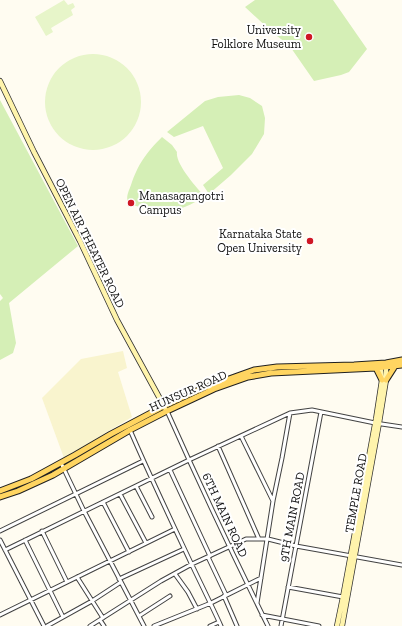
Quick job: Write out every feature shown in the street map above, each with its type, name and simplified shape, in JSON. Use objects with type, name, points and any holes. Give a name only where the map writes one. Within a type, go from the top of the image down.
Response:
[{"type":"main road","points":[[384,380],[382,366],[402,360]]},
{"type":"main road","name":"HUNSUR ROAD","points":[[0,497],[53,475],[63,465],[130,430],[166,408],[248,377],[271,373],[402,365]]},
{"type":"main road","points":[[384,380],[395,366]]},
{"type":"main road","points":[[0,491],[63,465],[111,434],[166,408]]},
{"type":"street","name":"OPEN AIR THEATER ROAD","points":[[0,81],[34,152],[80,241],[117,320],[166,408]]},
{"type":"street","name":"TEMPLE ROAD","points":[[342,626],[384,380],[382,366]]},
{"type":"street","name":"6TH MAIN ROAD","points":[[166,408],[247,584],[268,626]]},
{"type":"street","points":[[5,550],[151,478],[290,413],[312,410],[402,427]]},
{"type":"street","name":"9TH MAIN ROAD","points":[[281,626],[321,412]]},
{"type":"street","points":[[257,604],[273,501],[290,413]]},
{"type":"street","points":[[130,430],[143,461],[220,624],[210,626]]},
{"type":"street","points":[[240,436],[273,501]]},
{"type":"street","points":[[218,446],[259,539]]},
{"type":"street","points":[[0,531],[143,461]]},
{"type":"street","points":[[63,465],[84,511],[144,626]]},
{"type":"street","points":[[170,470],[209,556],[237,626]]},
{"type":"street","points":[[136,486],[152,517]]},
{"type":"street","points":[[120,494],[146,543]]},
{"type":"street","points":[[103,502],[129,552]]},
{"type":"street","points":[[0,614],[175,529]]},
{"type":"street","points":[[42,531],[67,582]]},
{"type":"street","points":[[90,626],[161,581],[192,564],[246,539],[268,539],[296,546],[402,565]]},
{"type":"street","points":[[0,540],[44,626]]},
{"type":"street","points":[[25,540],[63,617]]},
{"type":"street","points":[[48,626],[92,601],[120,581],[184,548]]},
{"type":"street","name":"TEMPLE ROAD","points":[[337,626],[353,557]]},
{"type":"street","points":[[175,574],[188,592],[197,609]]},
{"type":"street","points":[[77,577],[92,601],[104,626]]},
{"type":"street","points":[[154,626],[211,603],[261,578]]},
{"type":"street","points":[[288,588],[343,597]]},
{"type":"street","points":[[139,616],[170,596]]},
{"type":"street","points":[[262,615],[319,626]]},
{"type":"shaded area","points":[[123,351],[127,368],[118,372],[132,417],[64,458],[42,398],[81,359]]},
{"type":"green space","points":[[64,0],[68,5],[73,3],[75,7],[71,10],[73,15],[51,28],[53,32],[46,36],[35,17]]},
{"type":"green space","points":[[255,0],[333,0],[367,49],[349,72],[314,81],[289,45],[273,33],[245,7]]},
{"type":"green space","points":[[93,54],[111,57],[127,68],[138,84],[141,102],[138,120],[127,136],[111,147],[93,150],[75,147],[59,136],[48,120],[45,102],[48,84],[59,68],[75,57]]},
{"type":"green space","points":[[239,95],[250,98],[262,106],[265,118],[264,134],[252,154],[209,194],[203,185],[223,168],[203,126],[174,137],[167,132],[205,101],[218,97]]},
{"type":"green space","points":[[0,100],[78,246],[9,303],[16,343],[13,353],[0,360],[0,301],[3,298],[0,294]]},
{"type":"green space","points":[[162,137],[172,145],[177,152],[179,163],[192,182],[205,197],[183,208],[164,212],[158,212],[128,204],[127,199],[129,190],[140,165],[151,148]]},
{"type":"place","name":"University Folklore Museum","points":[[309,37]]},
{"type":"place","name":"Manasagangotri Campus","points":[[131,203]]},
{"type":"place","name":"Karnataka State Open University","points":[[310,241]]}]
